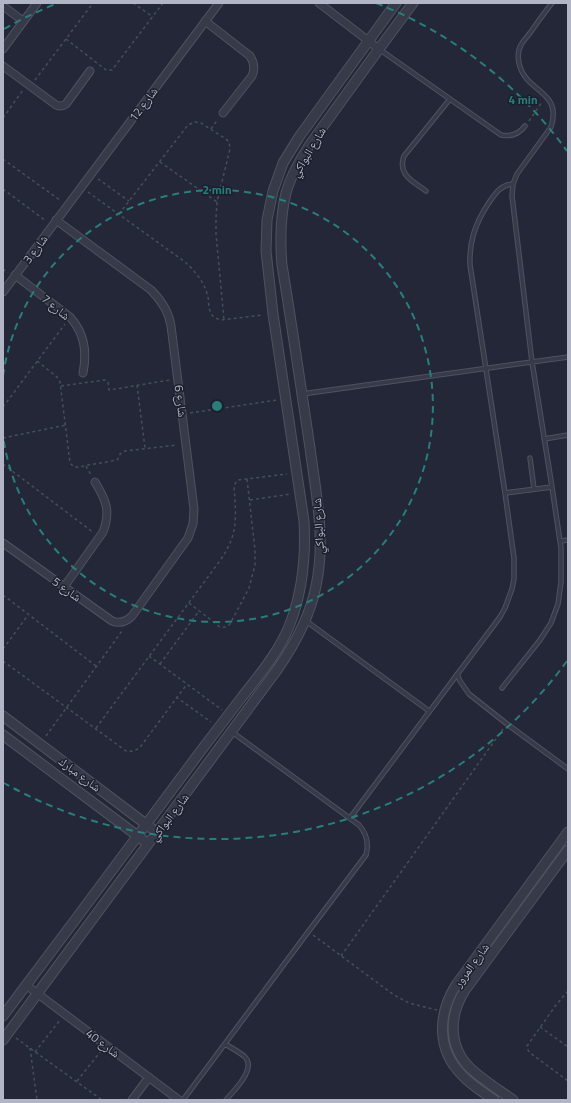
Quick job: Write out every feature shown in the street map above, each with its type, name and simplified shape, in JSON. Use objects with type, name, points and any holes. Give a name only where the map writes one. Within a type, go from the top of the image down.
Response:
[{"type":"street","points":[[3,49],[37,3]]},
{"type":"street","name":"شارع 12","points":[[67,206],[219,3]]},
{"type":"street","points":[[319,3],[378,49]]},
{"type":"street","name":"شارع البواكي","points":[[3,1016],[272,657],[280,645],[289,625],[302,584],[305,563],[304,521],[273,314],[266,251],[269,206],[277,177],[283,163],[299,136],[396,3]]},
{"type":"street","name":"شارع البواكي","points":[[6,1036],[232,732],[290,651],[306,621],[316,587],[320,564],[320,518],[280,247],[286,192],[301,158],[311,143],[378,49],[413,3]]},
{"type":"street","points":[[3,6],[23,21]]},
{"type":"street","points":[[205,21],[250,56],[254,63],[254,72],[252,76],[223,113]]},
{"type":"street","points":[[3,66],[56,105],[62,106],[68,102],[90,71]]},
{"type":"street","name":"شارع 3","points":[[3,292],[67,206]]},
{"type":"street","name":"شارع 6","points":[[54,223],[151,290],[164,305],[170,319],[194,509],[193,524],[188,538],[132,616]]},
{"type":"street","name":"شارع 7","points":[[15,275],[70,317],[77,325],[84,343],[85,363],[83,373]]},
{"type":"street","points":[[64,587],[105,527],[107,509],[104,497],[95,482]]},
{"type":"street","name":"شارع 5","points":[[3,543],[112,621],[122,623],[132,616]]},
{"type":"street","name":"شارع مبارك","points":[[3,716],[157,832]]},
{"type":"street","name":"شارع مبارك","points":[[3,735],[148,844]]},
{"type":"street","name":"شارع المرور","points":[[494,1100],[455,1068],[446,1050],[442,1031],[444,1012],[447,1002],[456,985],[568,832]]},
{"type":"street","name":"شارع المرور","points":[[513,1100],[476,1073],[464,1061],[454,1038],[453,1022],[460,998],[465,990],[568,850]]},
{"type":"street","name":"شارع 40","points":[[26,985],[179,1100]]},
{"type":"street","points":[[132,1100],[149,1077]]},
{"type":"lane","points":[[502,688],[546,632],[555,614],[561,582],[560,541],[532,362],[512,203],[513,184],[517,174],[551,127],[554,116],[552,105],[546,96],[533,86],[525,77],[520,67],[519,53],[520,46],[552,3]]},
{"type":"lane","points":[[378,49],[501,135],[514,135],[525,126]]},
{"type":"lane","points":[[426,191],[405,174],[403,169],[404,156],[450,99]]},
{"type":"lane","points":[[350,818],[500,617],[512,589],[514,558],[470,265],[470,248],[477,222],[494,194],[501,188],[509,184],[513,184]]},
{"type":"lane","points":[[302,394],[568,357]]},
{"type":"lane","points":[[544,439],[568,435]]},
{"type":"lane","points":[[530,458],[534,489]]},
{"type":"lane","points":[[505,493],[552,486]]},
{"type":"lane","points":[[560,541],[568,540]]},
{"type":"lane","points":[[306,621],[429,711]]},
{"type":"lane","points":[[457,674],[469,694],[568,769]]},
{"type":"lane","points":[[183,1100],[366,855],[368,846],[366,835],[359,825],[232,732]]},
{"type":"lane","points":[[225,1044],[245,1057],[249,1065],[247,1072],[226,1100]]},
{"type":"path","points":[[3,118],[93,3]]},
{"type":"path","points":[[133,3],[152,17]]},
{"type":"path","points":[[66,39],[106,70],[110,71],[114,69],[163,3]]},
{"type":"path","points":[[525,126],[546,96]]},
{"type":"path","points":[[211,129],[223,113]]},
{"type":"path","points":[[119,214],[188,125],[195,122],[201,123],[226,139],[230,146],[230,152],[217,202],[216,218],[216,234],[224,320]]},
{"type":"path","points":[[3,159],[67,206]]},
{"type":"path","points":[[160,162],[217,202]]},
{"type":"path","points":[[91,174],[129,201]]},
{"type":"path","points":[[81,187],[178,256],[192,268],[205,289],[208,296],[210,312],[214,317],[224,320],[273,314]]},
{"type":"path","points":[[3,189],[54,223]]},
{"type":"path","points":[[3,407],[70,317]]},
{"type":"path","points":[[37,361],[57,377],[61,386],[70,463],[72,466],[76,468],[117,460],[120,454],[125,451],[186,444]]},
{"type":"path","points":[[61,386],[105,380],[108,382],[109,390],[178,379]]},
{"type":"path","points":[[137,385],[145,448]]},
{"type":"path","points":[[182,414],[286,399]]},
{"type":"path","points":[[3,438],[66,425]]},
{"type":"path","points":[[3,464],[99,537]]},
{"type":"path","points":[[86,466],[95,482]]},
{"type":"path","points":[[96,728],[227,550],[233,535],[236,519],[234,486],[236,482],[247,479],[296,473]]},
{"type":"path","points":[[189,603],[220,627],[226,627],[230,624],[249,588],[254,573],[255,558],[247,479]]},
{"type":"path","points":[[250,500],[300,492]]},
{"type":"path","points":[[3,595],[96,666]]},
{"type":"path","points":[[160,664],[199,611]]},
{"type":"path","points":[[3,649],[29,615]]},
{"type":"path","points":[[40,744],[123,629]]},
{"type":"path","points":[[149,656],[228,714]]},
{"type":"path","points":[[3,661],[126,751],[133,752],[141,746],[187,684]]},
{"type":"path","points":[[176,697],[218,728]]},
{"type":"path","points":[[341,956],[507,724]]},
{"type":"path","points":[[308,932],[394,995],[409,1003],[444,1012]]},
{"type":"path","points":[[568,991],[528,1044],[528,1050],[568,1081]]},
{"type":"path","points":[[36,1052],[65,1014]]},
{"type":"path","points":[[540,1027],[568,1047]]},
{"type":"path","points":[[6,1036],[30,1048],[102,1100]]},
{"type":"path","points":[[77,1082],[106,1045]]},
{"type":"path","points":[[30,1048],[37,1100]]}]
